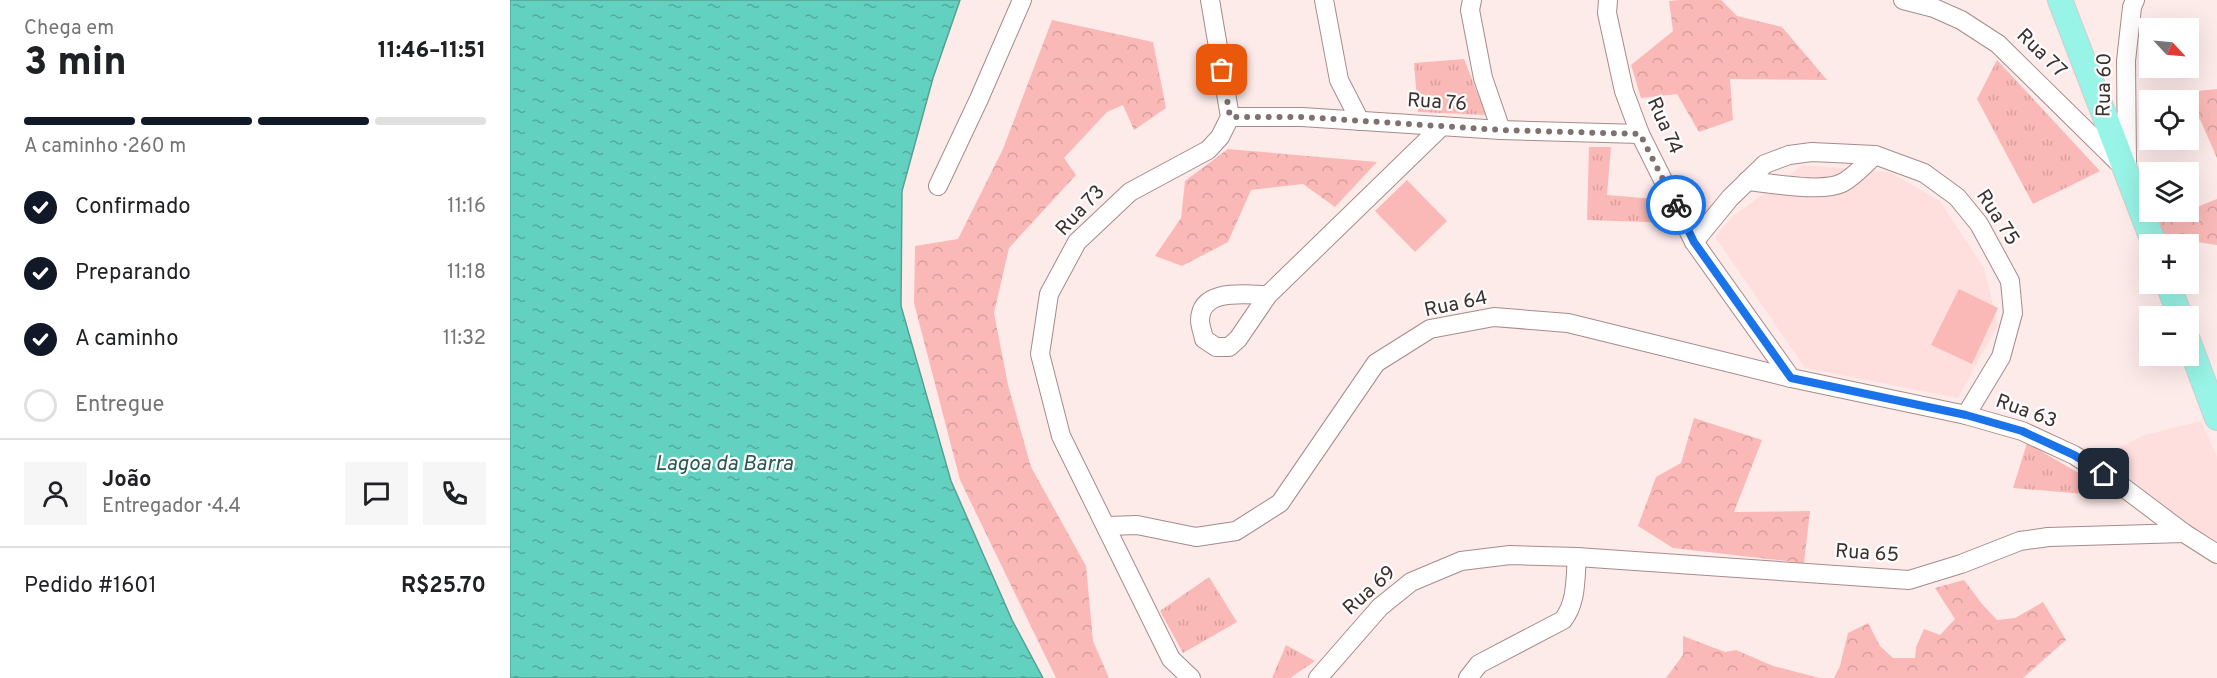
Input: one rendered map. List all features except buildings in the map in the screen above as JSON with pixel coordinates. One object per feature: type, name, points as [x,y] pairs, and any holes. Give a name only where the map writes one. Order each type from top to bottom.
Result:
[{"type":"main road","points":[[2060,0],[2150,234]]},
{"type":"main road","points":[[2198,366],[2217,418]]},
{"type":"street","points":[[938,186],[980,99],[1022,0]]},
{"type":"street","points":[[1210,0],[1230,117]]},
{"type":"street","points":[[1324,0],[1339,80],[1360,121]]},
{"type":"street","points":[[1472,0],[1470,10],[1483,78],[1501,130]]},
{"type":"street","name":"Rua 74","points":[[1608,0],[1607,13],[1624,91],[1640,134],[1694,242],[1791,378]]},
{"type":"street","name":"Rua 77","points":[[1903,0],[1934,8],[1961,20],[1998,44],[2127,171]]},
{"type":"street","name":"Rua 60","points":[[2127,171],[2126,61],[2132,7],[2135,0]]},
{"type":"street","name":"Rua 76","points":[[1230,117],[1302,117],[1501,130],[1640,134]]},
{"type":"street","name":"Rua 73","points":[[1107,526],[1061,436],[1050,395],[1040,354],[1049,294],[1077,242],[1130,192],[1208,150],[1220,136],[1230,117]]},
{"type":"street","points":[[1268,295],[1442,126]]},
{"type":"street","name":"Rua 75","points":[[1694,242],[1730,198],[1765,164],[1789,154],[1812,152],[1875,155],[1924,173],[1957,196],[1979,224],[2010,281],[2013,313],[2001,357],[1966,415]]},
{"type":"street","points":[[1747,181],[1817,188],[1833,186],[1844,182],[1875,155]]},
{"type":"street","name":"Rua 64","points":[[1107,526],[1137,525],[1196,537],[1236,531],[1280,503],[1376,363],[1430,329],[1494,317],[1568,323],[1791,378]]},
{"type":"street","name":"Rua 63","points":[[1791,378],[1966,415],[2022,431],[2074,455],[2119,484],[2184,533],[2215,551]]},
{"type":"street","points":[[1107,526],[1171,659],[1191,678]]},
{"type":"street","name":"Rua 65","points":[[1577,557],[1909,580],[1961,564],[2020,541],[2048,537],[2184,533]]},
{"type":"street","name":"Rua 69","points":[[1318,678],[1380,607],[1411,582],[1461,561],[1510,555],[1577,557]]},
{"type":"street","points":[[1468,678],[1479,664],[1563,620],[1570,612],[1573,600],[1577,557]]},
{"type":"shaded area","points":[[1803,165],[1889,172],[1940,201],[1984,268],[1998,325],[1958,398],[1805,368],[1715,237],[1732,217]]},
{"type":"shaded area","points":[[2201,421],[2217,457],[2217,548],[2102,456],[2145,435]]},
{"type":"green space","points":[[1721,0],[1737,16],[1782,27],[1827,80],[1730,79],[1733,120],[1699,132],[1677,94],[1641,98],[1631,65],[1673,31],[1669,1]]},
{"type":"green space","points":[[1052,20],[1153,42],[1166,108],[1134,130],[1123,105],[1107,112],[1064,158],[1076,175],[1009,248],[994,313],[1008,385],[1031,467],[1086,566],[1093,641],[1109,678],[1056,678],[960,480],[914,303],[915,246],[958,239],[1003,149]]},
{"type":"green space","points":[[1464,59],[1486,115],[1418,112],[1414,63]]},
{"type":"green space","points":[[1997,60],[2100,171],[2033,204],[1977,99]]},
{"type":"green space","points":[[2217,89],[2217,158],[2199,117],[2199,91]]},
{"type":"green space","points":[[1589,147],[1611,147],[1607,195],[1667,200],[1676,223],[1587,220]]},
{"type":"green space","points":[[1228,149],[1377,162],[1335,207],[1303,184],[1251,190],[1228,242],[1182,266],[1155,256],[1181,218],[1185,181]]},
{"type":"green space","points":[[1407,180],[1447,221],[1415,252],[1375,211]]},
{"type":"green space","points":[[2217,199],[2217,245],[2199,242],[2199,234],[2161,234],[2157,222],[2199,222],[2199,206]]},
{"type":"green space","points":[[1959,289],[1998,308],[1972,364],[1931,345]]},
{"type":"green space","points":[[1694,418],[1762,440],[1734,512],[1810,511],[1804,563],[1673,548],[1638,526],[1656,477],[1681,463]]},
{"type":"green space","points":[[2027,443],[2120,497],[2013,488]]},
{"type":"green space","points":[[1209,577],[1237,622],[1183,653],[1160,611]]},
{"type":"green space","points":[[1964,580],[1997,620],[2015,618],[2043,602],[2066,640],[2023,678],[1834,678],[1840,666],[1848,633],[1868,623],[1880,646],[1893,658],[1915,658],[1916,647],[1924,629],[1940,635],[1955,619],[1935,588]]},
{"type":"green space","points":[[1683,636],[1725,652],[1736,650],[1773,666],[1820,678],[1666,678],[1683,655]]},
{"type":"green space","points":[[1286,645],[1315,661],[1290,678],[1272,678]]},
{"type":"water","name":"Lagoa da Barra","points":[[510,0],[960,0],[933,78],[902,191],[901,306],[951,481],[1012,620],[1043,678],[510,678]]},
{"type":"way so far","points":[[1222,70],[1230,117],[1302,117],[1501,130],[1640,134],[1676,205]]},
{"type":"route","points":[[1676,205],[1694,242],[1791,378],[1966,415],[2022,431],[2074,455],[2104,474]]}]
